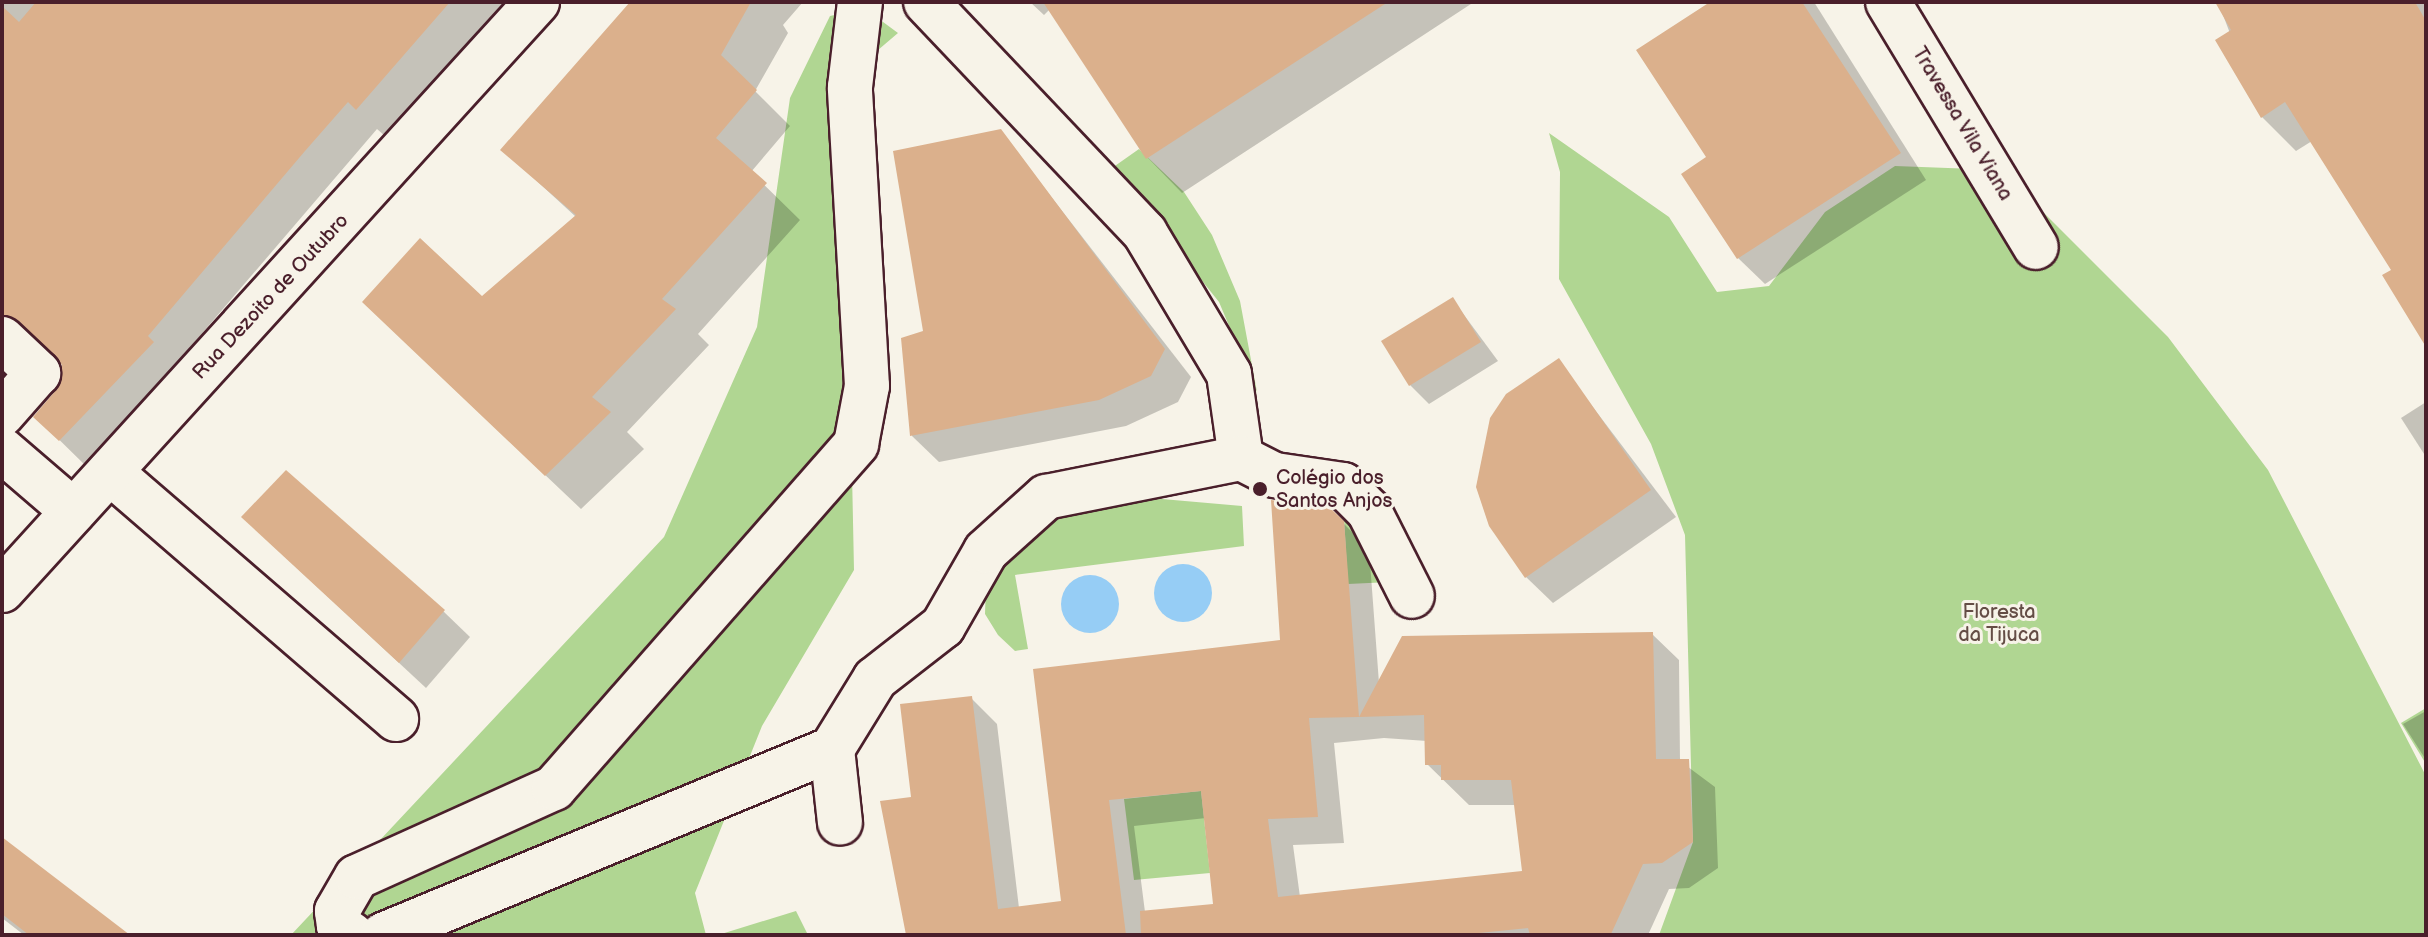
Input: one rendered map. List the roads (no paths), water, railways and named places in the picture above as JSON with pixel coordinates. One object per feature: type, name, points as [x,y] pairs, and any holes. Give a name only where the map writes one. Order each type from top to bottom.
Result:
[{"type":"street","name":"Rua Dezoito de Outubro","points":[[2,590],[537,2]]},
{"type":"street","points":[[352,935],[339,926],[337,911],[357,877],[554,788],[856,444],[867,386],[850,87],[860,2]]},
{"type":"street","points":[[926,2],[1145,233],[1229,374],[1241,458]]},
{"type":"street","name":"Travessa Vila Viana","points":[[1888,2],[2036,247]]},
{"type":"street","points":[[2,339],[38,373],[2,414]]},
{"type":"street","points":[[2,450],[73,511]]},
{"type":"street","points":[[383,935],[832,749],[875,679],[943,626],[986,551],[1030,505],[1241,458],[1275,475],[1343,485],[1360,498],[1412,596]]},
{"type":"street","points":[[110,472],[396,719]]},
{"type":"street","points":[[832,749],[840,823]]},
{"type":"water","points":[[1183,564],[1194,566],[1203,573],[1210,582],[1210,604],[1203,613],[1194,620],[1183,622],[1172,620],[1163,613],[1156,604],[1154,593],[1156,582],[1163,573],[1172,566]]},
{"type":"water","points":[[1090,575],[1101,577],[1110,584],[1117,593],[1117,615],[1110,624],[1101,631],[1090,633],[1079,631],[1070,624],[1063,615],[1061,604],[1063,593],[1070,584],[1079,577]]},
{"type":"place","name":"Colégio dos Santos Anjos","points":[[1260,489]]},
{"type":"park label","name":"Floresta da Tijuca","points":[[1999,624]]}]
